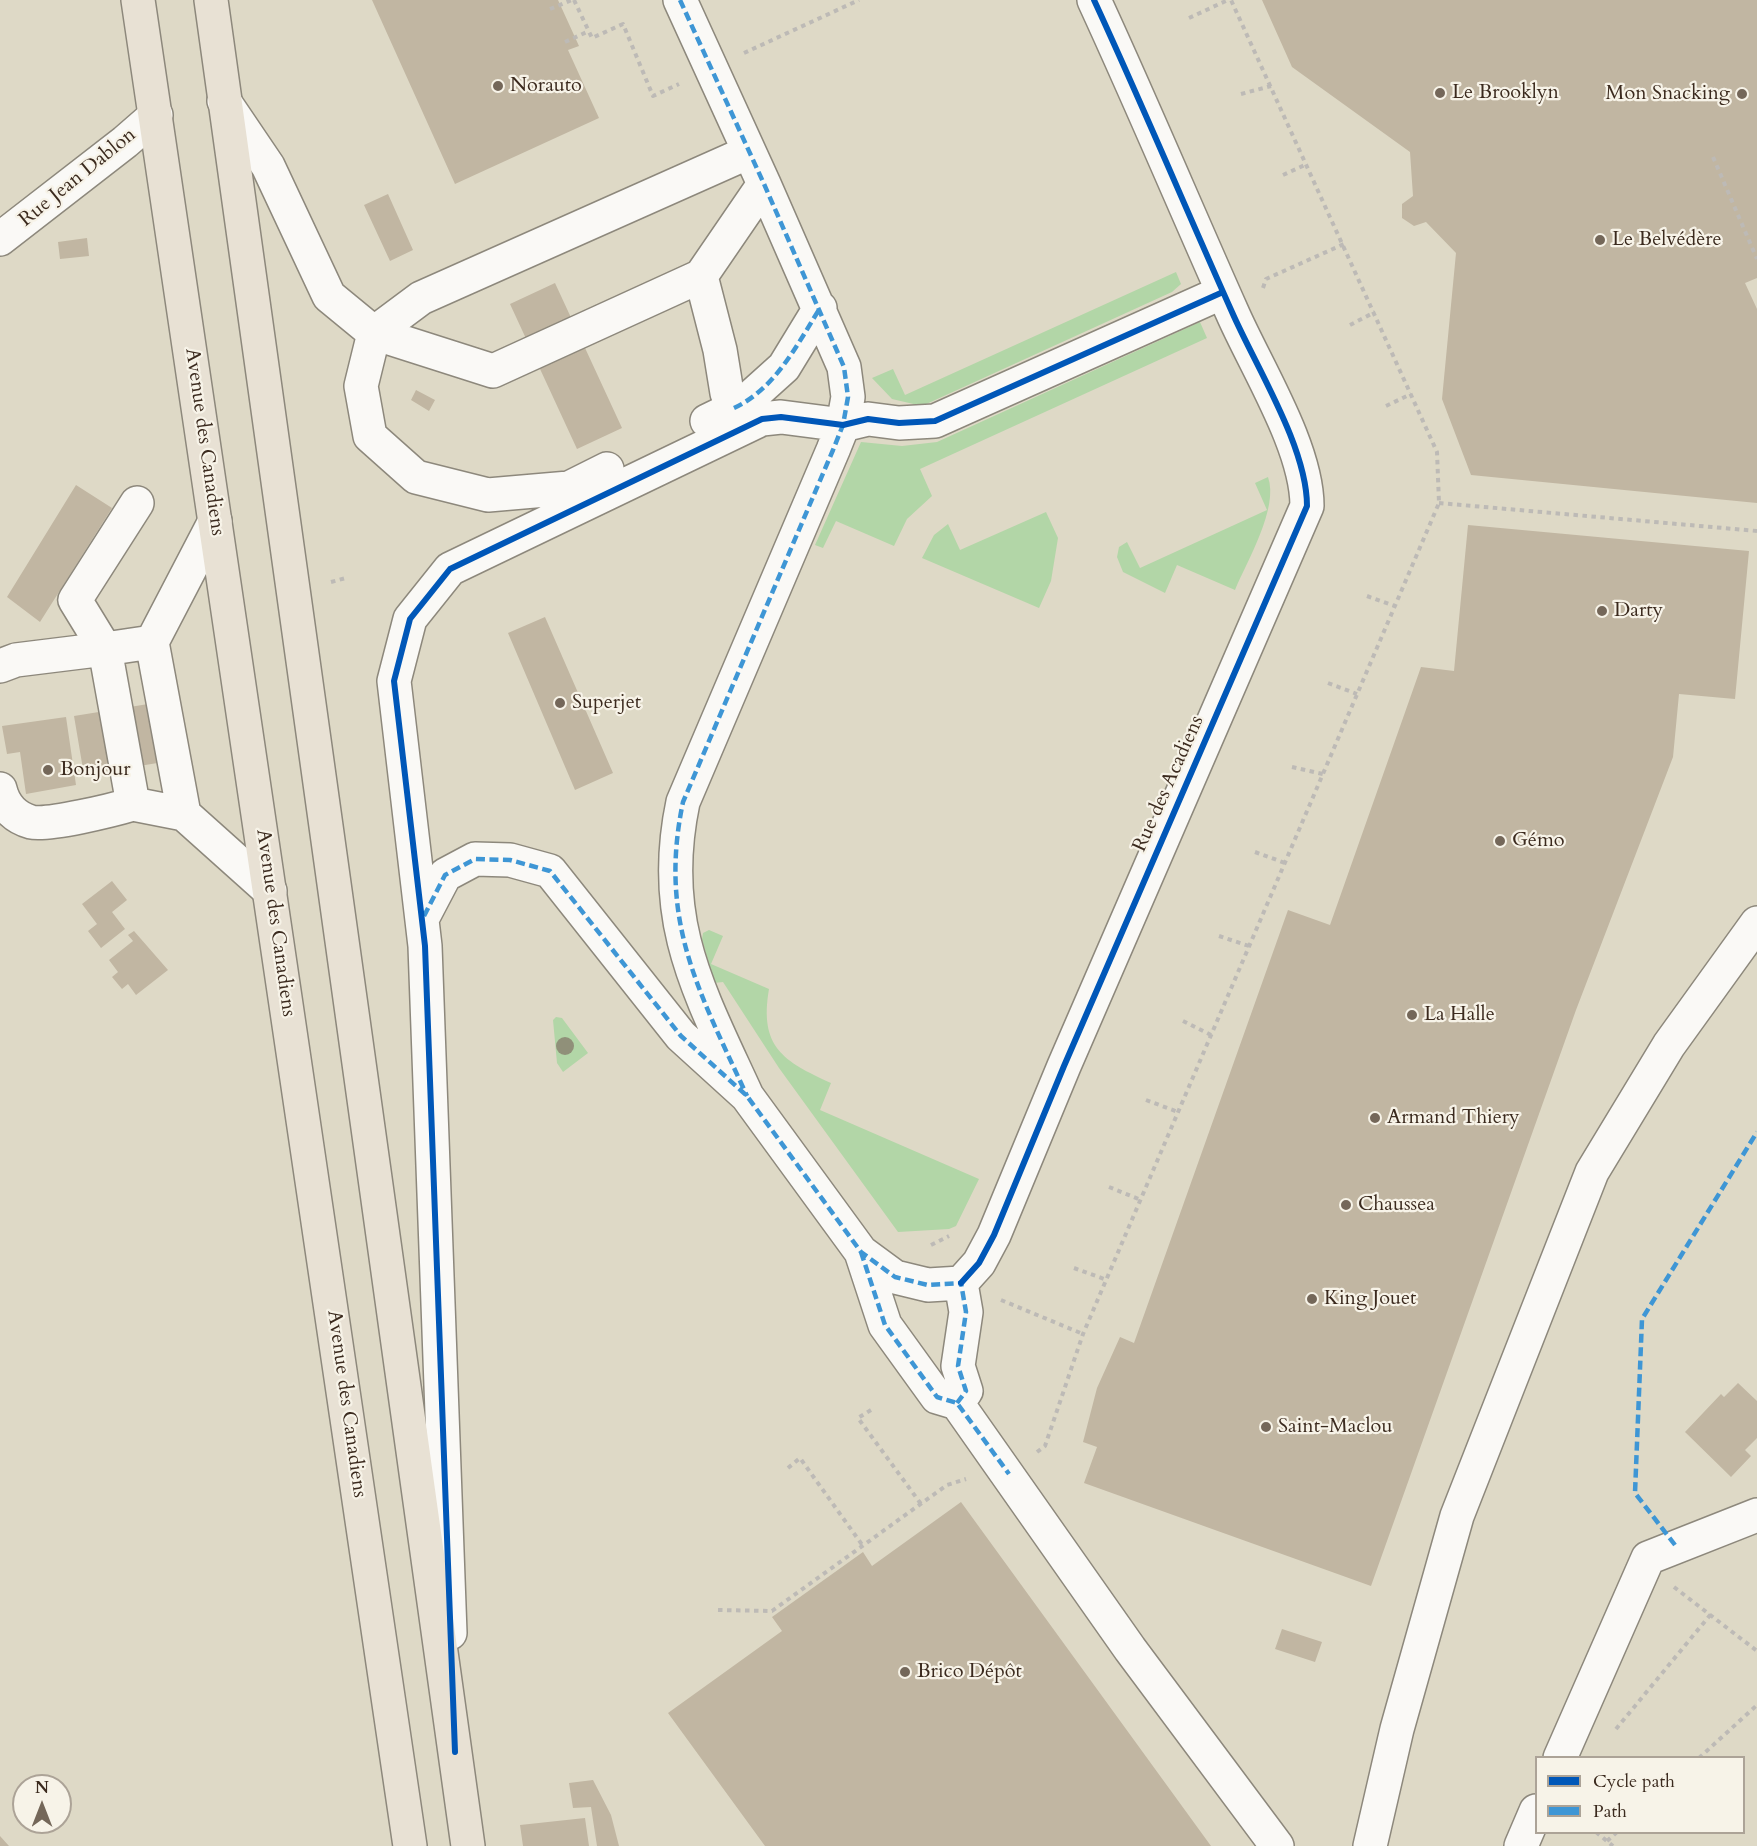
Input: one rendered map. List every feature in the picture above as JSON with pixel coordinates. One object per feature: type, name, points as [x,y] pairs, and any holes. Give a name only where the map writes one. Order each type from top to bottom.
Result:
[{"type":"main road","name":"Avenue des Canadiens","points":[[138,0],[410,1846]]},
{"type":"main road","points":[[211,0],[468,1846]]},
{"type":"street","points":[[680,0],[819,309],[843,367],[848,397],[843,425],[683,802],[676,835],[674,864],[677,908],[691,972],[747,1095],[861,1252],[885,1324],[937,1397],[957,1403],[1130,1649],[1277,1846]]},
{"type":"street","name":"Rue des Acadiens","points":[[961,1283],[979,1263],[994,1235],[1064,1066],[1307,506],[1307,487],[1302,465],[1228,304],[1094,0]]},
{"type":"street","points":[[224,101],[268,166],[329,296],[374,333],[493,371],[701,276],[764,183]]},
{"type":"street","name":"Rue Jean Dablon","points":[[0,239],[125,142],[156,115]]},
{"type":"street","points":[[749,152],[421,298],[374,333],[361,386],[370,436],[416,477],[488,495],[569,488],[739,418],[781,417],[843,425],[867,419],[899,423],[935,421],[1228,304]]},
{"type":"street","points":[[701,276],[720,350],[727,393],[739,418]]},
{"type":"street","points":[[455,1752],[423,917],[394,681],[410,619],[450,569],[739,418],[744,403],[784,367],[819,309]]},
{"type":"street","points":[[133,804],[105,649],[75,600],[137,503]]},
{"type":"street","points":[[184,814],[152,642],[215,521]]},
{"type":"street","points":[[0,666],[16,660],[152,642]]},
{"type":"street","points":[[0,789],[10,811],[33,823],[99,814],[133,804],[184,814],[270,891]]},
{"type":"street","points":[[423,917],[445,875],[475,859],[510,860],[550,871],[681,1036],[747,1095]]},
{"type":"street","points":[[1370,1846],[1397,1729],[1457,1516],[1592,1172],[1669,1045],[1757,923]]},
{"type":"street","points":[[861,1252],[895,1277],[928,1285],[961,1283],[966,1312],[958,1366],[966,1391],[957,1403]]},
{"type":"street","points":[[1561,1756],[1648,1558],[1757,1515]]},
{"type":"street","points":[[1521,1846],[1535,1813]]},
{"type":"path","points":[[550,9],[573,0],[592,38],[623,24],[653,96],[683,83]]},
{"type":"path","points":[[737,57],[859,0]]},
{"type":"path","points":[[1035,1454],[1045,1446],[1083,1334],[1439,503],[1437,452],[1344,244],[1230,0],[1189,18]]},
{"type":"path","points":[[565,42],[589,31]]},
{"type":"path","points":[[1241,94],[1271,86]]},
{"type":"path","points":[[1713,156],[1757,259]]},
{"type":"path","points":[[1283,175],[1307,164]]},
{"type":"path","points":[[1228,304],[1258,306],[1266,279],[1344,244]]},
{"type":"path","points":[[1350,325],[1375,312]]},
{"type":"path","points":[[1386,406],[1411,394]]},
{"type":"path","points":[[1439,503],[1757,531]]},
{"type":"path","points":[[331,582],[346,578]]},
{"type":"path","points":[[1367,596],[1395,606]]},
{"type":"path","points":[[1328,683],[1357,694]]},
{"type":"path","points":[[1292,766],[1323,774]]},
{"type":"path","points":[[1255,852],[1285,863]]},
{"type":"path","points":[[1219,936],[1249,946]]},
{"type":"path","points":[[1183,1020],[1211,1035]]},
{"type":"path","points":[[1146,1100],[1178,1112]]},
{"type":"path","points":[[1109,1187],[1141,1200]]},
{"type":"path","points":[[924,1249],[951,1235]]},
{"type":"path","points":[[1074,1268],[1107,1280]]},
{"type":"path","points":[[996,1298],[1083,1334]]},
{"type":"path","points":[[871,1410],[858,1418],[921,1504]]},
{"type":"path","points":[[788,1468],[800,1458],[863,1546]]},
{"type":"path","points":[[718,1610],[770,1612],[947,1485],[961,1479],[971,1479]]},
{"type":"path","points":[[1615,1731],[1711,1614],[1757,1651]]},
{"type":"path","points":[[1701,1756],[1757,1705]]},
{"type":"path","points":[[1597,1834],[1613,1846]]},
{"type":"path","points":[[1607,1841],[1616,1834]]},
{"type":"green space","points":[[1176,272],[1181,284],[1172,292],[922,406],[892,399],[872,378],[893,369],[905,395]]},
{"type":"green space","points":[[1200,322],[1207,338],[920,469],[932,496],[907,519],[894,546],[836,521],[823,548],[815,545],[861,442],[902,446],[937,442]]},
{"type":"green space","points":[[1268,477],[1270,490],[1266,519],[1235,590],[1177,565],[1165,593],[1123,572],[1117,557],[1119,547],[1127,542],[1140,568],[1267,510],[1255,483]]},
{"type":"green space","points":[[1046,512],[1058,538],[1051,581],[1039,608],[922,558],[934,535],[948,524],[960,550]]},
{"type":"green space","points":[[709,930],[723,936],[711,964],[769,989],[768,1025],[778,1050],[800,1067],[831,1083],[820,1110],[979,1179],[956,1226],[949,1229],[898,1232],[779,1068],[723,982],[714,983],[702,939],[703,933]]},
{"type":"green space","points":[[556,1017],[562,1018],[588,1053],[563,1072],[557,1063],[553,1020]]},
{"type":"building","name":"Norauto","points":[[372,0],[558,0],[579,46],[568,50],[599,118],[455,184]]},
{"type":"building","name":"Le Belvédère","points":[[1262,0],[1757,0],[1757,278],[1745,283],[1757,309],[1757,503],[1471,475],[1442,399],[1456,253],[1426,222],[1414,226],[1402,218],[1402,204],[1413,196],[1410,152],[1292,67]]},
{"type":"building","points":[[388,194],[413,250],[390,261],[364,205]]},
{"type":"building","points":[[87,238],[89,256],[60,259],[58,242]]},
{"type":"building","points":[[555,283],[622,428],[577,449],[510,304]]},
{"type":"building","points":[[416,390],[435,400],[429,411],[411,400]]},
{"type":"building","points":[[76,485],[112,508],[40,622],[7,597]]},
{"type":"building","points":[[1468,525],[1749,551],[1735,699],[1679,694],[1673,757],[1576,1010],[1371,1586],[1084,1483],[1097,1447],[1083,1442],[1097,1388],[1120,1337],[1134,1343],[1288,910],[1330,925],[1421,667],[1454,671]]},
{"type":"building","name":"Superjet","points":[[545,617],[613,773],[575,790],[508,633]]},
{"type":"building","points":[[173,700],[182,759],[84,775],[74,716]]},
{"type":"building","name":"Bonjour","points":[[66,717],[76,785],[26,794],[20,752],[7,754],[2,726]]},
{"type":"building","points":[[112,881],[127,900],[112,912],[125,929],[101,948],[88,931],[97,924],[82,904]]},
{"type":"building","points":[[134,931],[168,970],[136,995],[128,984],[122,989],[112,977],[118,972],[109,960],[133,941],[128,935]]},
{"type":"building","points":[[1738,1383],[1757,1401],[1757,1438],[1745,1450],[1751,1456],[1731,1477],[1685,1432],[1721,1394],[1724,1397]]},
{"type":"building","name":"Brico Dépôt","points":[[961,1502],[1211,1846],[765,1846],[668,1713],[782,1631],[772,1617],[863,1552],[872,1566]]},
{"type":"building","points":[[1282,1629],[1322,1642],[1315,1662],[1275,1649]]},
{"type":"building","points":[[593,1780],[611,1815],[619,1846],[597,1846],[591,1807],[573,1808],[569,1783]]},
{"type":"building","points":[[585,1818],[589,1846],[523,1846],[520,1825]]},
{"type":"building","points":[[0,1836],[9,1846],[0,1846]]},
{"type":"marked path","points":[[680,0],[844,367],[848,397],[843,425],[833,450],[683,802],[677,844],[676,883],[680,920],[699,988],[747,1096]]},
{"type":"marked path","points":[[734,408],[749,400],[773,378],[784,365],[820,308]]},
{"type":"marked path","points":[[424,916],[445,875],[475,859],[510,860],[550,871],[681,1036],[747,1096],[861,1252],[895,1277],[928,1285],[961,1283]]},
{"type":"marked path","points":[[1675,1545],[1635,1493],[1642,1319],[1757,1132]]},
{"type":"marked path","points":[[861,1252],[885,1325],[937,1397],[957,1403],[1009,1474]]},
{"type":"marked path","points":[[957,1403],[966,1391],[958,1366],[966,1312],[961,1283]]},
{"type":"cycle path","points":[[961,1283],[979,1263],[994,1235],[1064,1066],[1307,506],[1305,483],[1290,433],[1232,312],[1094,0]]},
{"type":"cycle path","points":[[455,1752],[425,946],[394,681],[410,619],[450,569],[762,419],[781,417],[843,425],[868,419],[899,423],[935,421],[1223,292]]},
{"type":"place","name":"Norauto","points":[[498,86]]},
{"type":"place","name":"Le Brooklyn","points":[[1440,93]]},
{"type":"place","name":"Mon Snacking","points":[[1742,94]]},
{"type":"place","name":"Le Belvédère","points":[[1600,240]]},
{"type":"place","name":"Darty","points":[[1602,611]]},
{"type":"place","name":"Superjet","points":[[560,703]]},
{"type":"place","name":"Bonjour","points":[[48,770]]},
{"type":"place","name":"Gémo","points":[[1500,841]]},
{"type":"place","name":"La Halle","points":[[1412,1015]]},
{"type":"place","name":"Armand Thiery","points":[[1375,1118]]},
{"type":"place","name":"Chaussea","points":[[1346,1205]]},
{"type":"place","name":"King Jouet","points":[[1312,1299]]},
{"type":"place","name":"Saint-Maclou","points":[[1266,1427]]},
{"type":"place","name":"Brico Dépôt","points":[[905,1672]]}]
